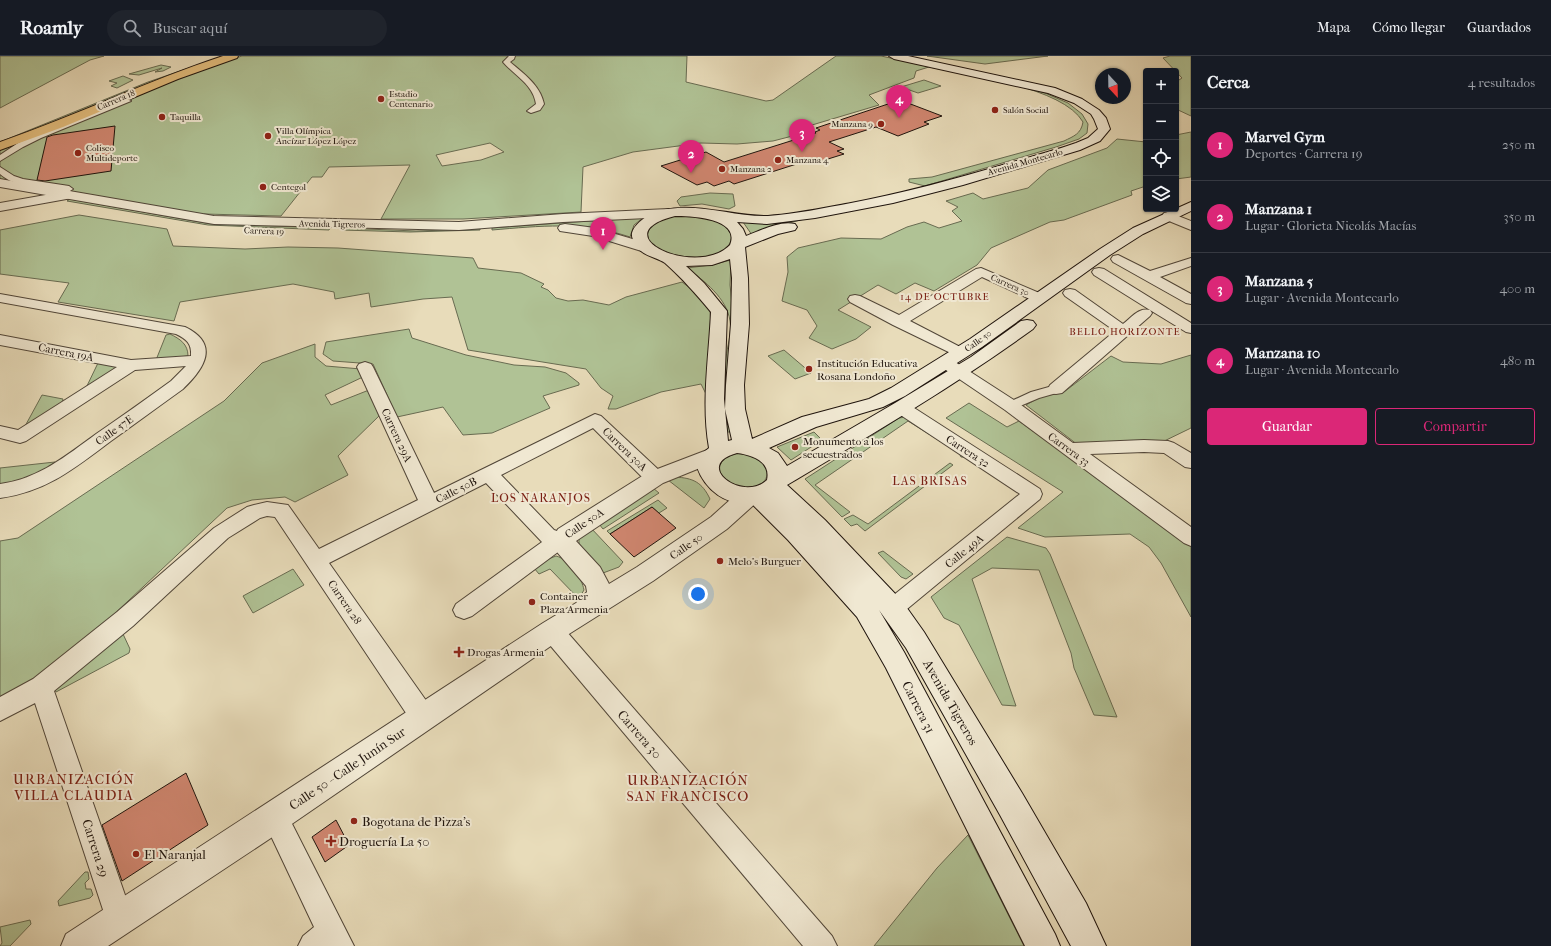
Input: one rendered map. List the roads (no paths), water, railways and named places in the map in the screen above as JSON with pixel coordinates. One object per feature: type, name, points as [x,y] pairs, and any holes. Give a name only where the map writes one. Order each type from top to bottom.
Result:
[{"type":"main road","name":"Carrera 18","points":[[0,140],[144,81],[219,56]]},
{"type":"main road","name":"Carrera 18","points":[[0,146],[21,139],[156,83],[233,56]]},
{"type":"main road","name":"Avenida Montecarlo","points":[[715,216],[767,220],[800,217],[888,200],[958,182],[1076,147],[1092,141],[1100,135],[1104,129],[1096,112],[1078,101],[1051,90],[894,56]]},
{"type":"main road","points":[[911,56],[1054,87],[1087,100],[1108,113],[1114,119]]},
{"type":"main road","name":"Avenida Montecarlo","points":[[668,258],[693,261],[712,260],[727,254],[737,245],[773,231],[908,203],[970,187],[1104,146],[1112,138]]},
{"type":"main road","points":[[0,149],[21,139]]},
{"type":"main road","name":"Avenida Tigreros","points":[[0,183],[214,220],[459,226],[563,218],[668,214]]},
{"type":"main road","name":"Carrera 19","points":[[0,194],[207,229],[452,236],[565,228],[595,232],[648,248],[668,258]]},
{"type":"main road","name":"Calle 50","points":[[952,366],[977,361],[1118,258],[1183,220],[1191,206]]},
{"type":"main road","points":[[648,248],[640,239],[641,229],[648,221],[668,214],[691,212],[715,216],[731,224],[739,235],[737,245],[740,278],[740,324],[735,409],[744,441],[771,459],[777,468],[778,477],[764,490],[734,494],[726,491],[715,483],[708,473],[708,468],[711,458],[717,452],[744,441]]},
{"type":"main road","points":[[740,278],[756,252],[768,241],[782,233],[837,218]]},
{"type":"main road","name":"Calle 50","points":[[617,590],[645,574],[720,523],[764,490],[904,401],[952,366],[1039,298],[1105,252],[1138,231],[1183,220]]},
{"type":"main road","points":[[668,258],[698,286],[719,311],[714,411],[717,452]]},
{"type":"main road","name":"Calle 50","points":[[744,441],[776,436],[809,422],[876,403],[904,401]]},
{"type":"main road","name":"Calle 50A","points":[[563,541],[602,510],[655,478],[717,452]]},
{"type":"main road","name":"Avenida Tigreros","points":[[764,490],[817,526],[893,608],[915,640],[1011,804],[1074,915],[1089,946]]},
{"type":"main road","name":"Carrera 31","points":[[764,490],[796,534],[866,610],[895,660],[1043,946]]},
{"type":"main road","points":[[563,541],[597,582],[599,590],[597,597],[584,611]]},
{"type":"main road","name":"Calle 50 - Calle Junín Sur","points":[[78,946],[552,631],[617,590]]},
{"type":"street","points":[[512,56],[512,58],[506,62],[533,88],[540,98],[540,104],[537,108],[531,111]]},
{"type":"street","points":[[0,159],[9,151],[26,142],[127,101]]},
{"type":"street","points":[[0,169],[5,176],[30,183],[68,188],[63,195],[0,208]]},
{"type":"street","points":[[1118,258],[1191,300]]},
{"type":"street","points":[[1149,276],[1191,262]]},
{"type":"street","name":"Carrera 30","points":[[898,322],[981,272],[1039,298]]},
{"type":"street","points":[[1099,272],[1191,329]]},
{"type":"street","points":[[1070,293],[1124,331]]},
{"type":"street","points":[[0,298],[180,330],[195,340],[199,352],[197,360],[131,365],[20,437],[0,432]]},
{"type":"street","name":"Carrera 33","points":[[855,299],[898,322],[952,366],[1011,406],[1191,538]]},
{"type":"street","points":[[1011,406],[1035,395],[1056,389],[1145,314]]},
{"type":"street","name":"Carrera 19A","points":[[0,340],[131,365]]},
{"type":"street","name":"Calle 57E","points":[[0,491],[24,487],[41,480],[62,467],[177,385],[192,370],[197,360]]},
{"type":"street","name":"Carrera 29A","points":[[365,367],[429,503]]},
{"type":"street","name":"Carrera 32","points":[[904,401],[1033,494]]},
{"type":"street","name":"Calle 50B","points":[[316,560],[595,420]]},
{"type":"street","name":"Carrera 30A","points":[[595,420],[655,478]]},
{"type":"street","points":[[1070,449],[1144,446],[1168,447],[1191,462]]},
{"type":"street","points":[[488,474],[549,537],[563,541]]},
{"type":"street","name":"Calle 49A","points":[[893,608],[1033,494]]},
{"type":"street","name":"Carrera 28","points":[[41,687],[125,619],[221,533],[254,512],[267,509],[281,510],[423,717]]},
{"type":"street","name":"Calle 50A","points":[[464,610],[563,541]]},
{"type":"street","name":"Carrera 30","points":[[552,631],[822,946]]},
{"type":"street","points":[[0,710],[41,687]]},
{"type":"street","name":"Carrera 29","points":[[41,687],[119,918]]},
{"type":"street","points":[[274,817],[328,941]]},
{"type":"place","name":"Estadio Centenario","points":[[381,99]]},
{"type":"place","name":"Salón Social","points":[[995,110]]},
{"type":"place","name":"Taquilla","points":[[162,117]]},
{"type":"place","name":"Manzana 10","points":[[899,118]]},
{"type":"place","name":"Manzana 9","points":[[881,124]]},
{"type":"place","name":"Villa Olímpica Ancízar López López","points":[[268,136]]},
{"type":"place","name":"Manzana 5","points":[[802,152]]},
{"type":"place","name":"Coliseo Multideporte","points":[[78,153]]},
{"type":"place","name":"Manzana 4","points":[[778,160]]},
{"type":"place","name":"Manzana 2","points":[[722,169]]},
{"type":"place","name":"Manzana 1","points":[[691,173]]},
{"type":"place","name":"Centegol","points":[[263,187]]},
{"type":"place","name":"Marvel Gym","points":[[603,250]]},
{"type":"place","name":"Institución Educativa Rosana Londoño","points":[[809,369]]},
{"type":"place","name":"Monumento a los secuestrados","points":[[795,447]]},
{"type":"place","name":"Melo's Burguer","points":[[720,561]]},
{"type":"place","name":"Container Plaza Armenia","points":[[532,602]]},
{"type":"place","name":"Drogas Armenia","points":[[459,652]]},
{"type":"place","name":"Bogotana de Pizza's","points":[[354,821]]},
{"type":"place","name":"Droguería La 50","points":[[331,841]]},
{"type":"place","name":"El Naranjal","points":[[136,854]]},
{"type":"district","name":"14 DE OCTUBRE","points":[[945,296]]},
{"type":"district","name":"BELLO HORIZONTE","points":[[1125,331]]},
{"type":"district","name":"LAS BRISAS","points":[[930,481]]},
{"type":"district","name":"LOS NARANJOS","points":[[541,498]]},
{"type":"district","name":"URBANIZACIÓN VILLA CLAUDIA","points":[[74,788]]},
{"type":"district","name":"URBANIZACIÓN SAN FRANCISCO","points":[[688,788]]}]
